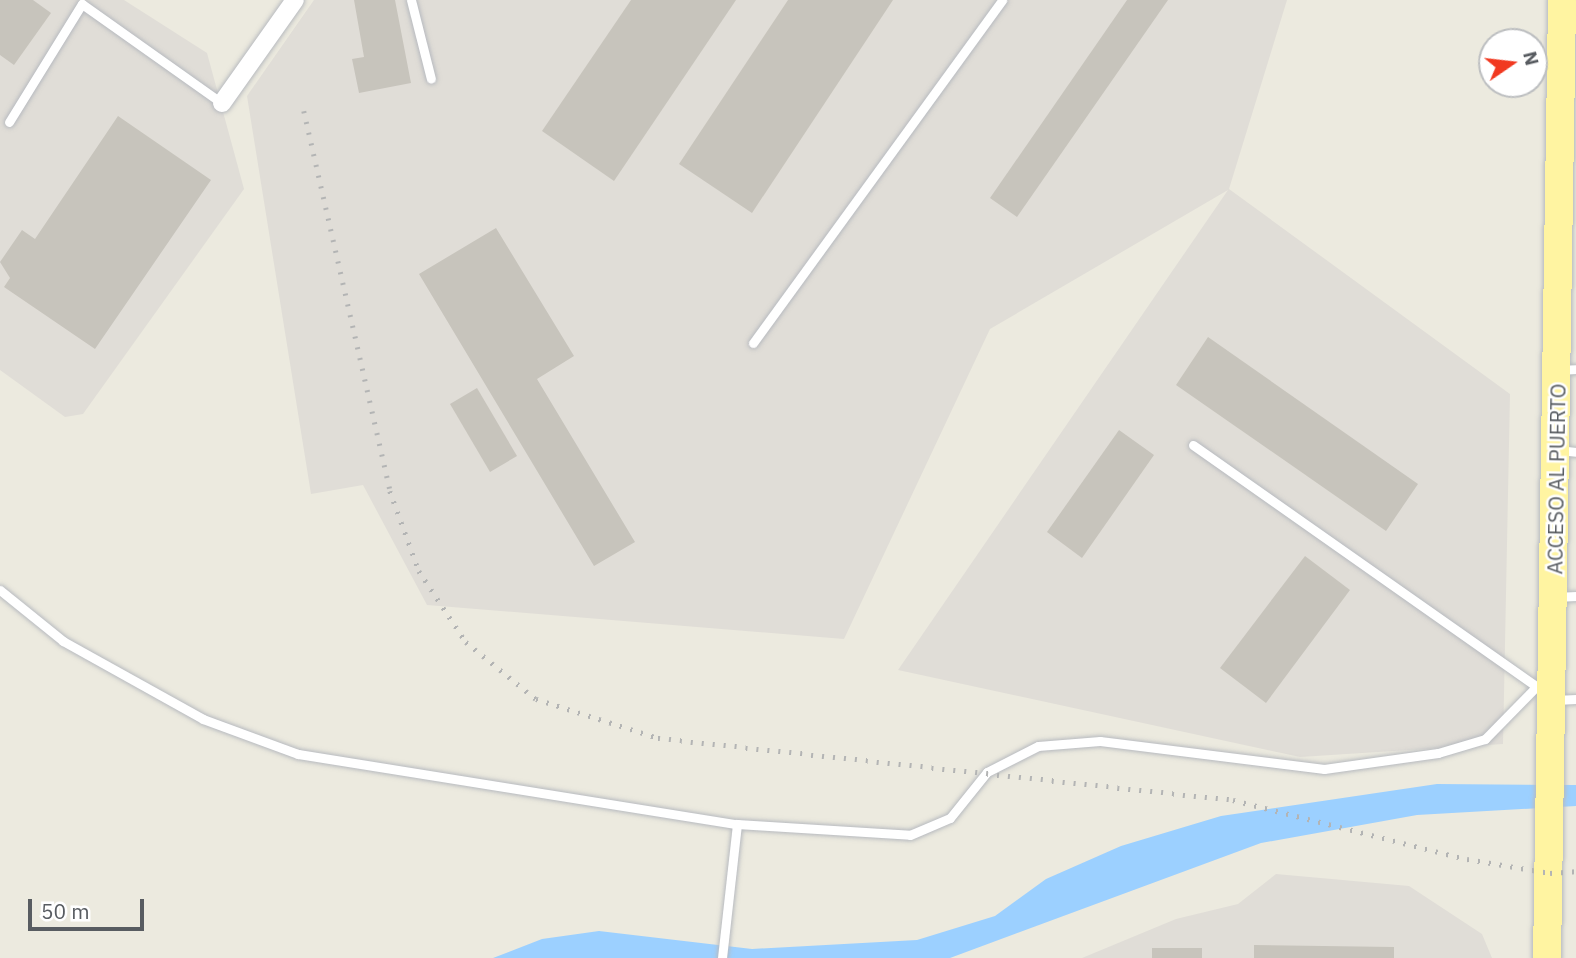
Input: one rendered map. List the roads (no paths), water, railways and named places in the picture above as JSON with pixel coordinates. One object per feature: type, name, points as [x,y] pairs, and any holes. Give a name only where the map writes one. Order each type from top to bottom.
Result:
[{"type":"main road","name":"ACCESO AL PUERTO","points":[[1547,958],[1550,747],[1565,596],[1567,370],[1562,0]]},
{"type":"street","points":[[222,103],[295,0]]},
{"type":"lane","points":[[411,0],[431,79]]},
{"type":"lane","points":[[753,343],[1002,0]]},
{"type":"lane","points":[[9,122],[82,4],[222,103]]},
{"type":"lane","points":[[0,590],[63,641],[203,719],[298,754],[737,824],[910,835],[950,818],[987,772],[1038,746],[1100,741],[1324,769],[1437,753],[1485,738],[1555,695],[1194,444]]},
{"type":"lane","points":[[722,958],[721,922],[737,824]]},
{"type":"water","points":[[1437,784],[1576,785],[1576,806],[1417,815],[1261,843],[950,958],[493,958],[542,939],[599,931],[752,949],[917,940],[995,916],[1046,879],[1121,846],[1221,816]]},
{"type":"railway","points":[[304,111],[390,491],[419,571],[466,642],[536,699],[658,738],[1233,800],[1467,859],[1550,873],[1576,871]]}]
